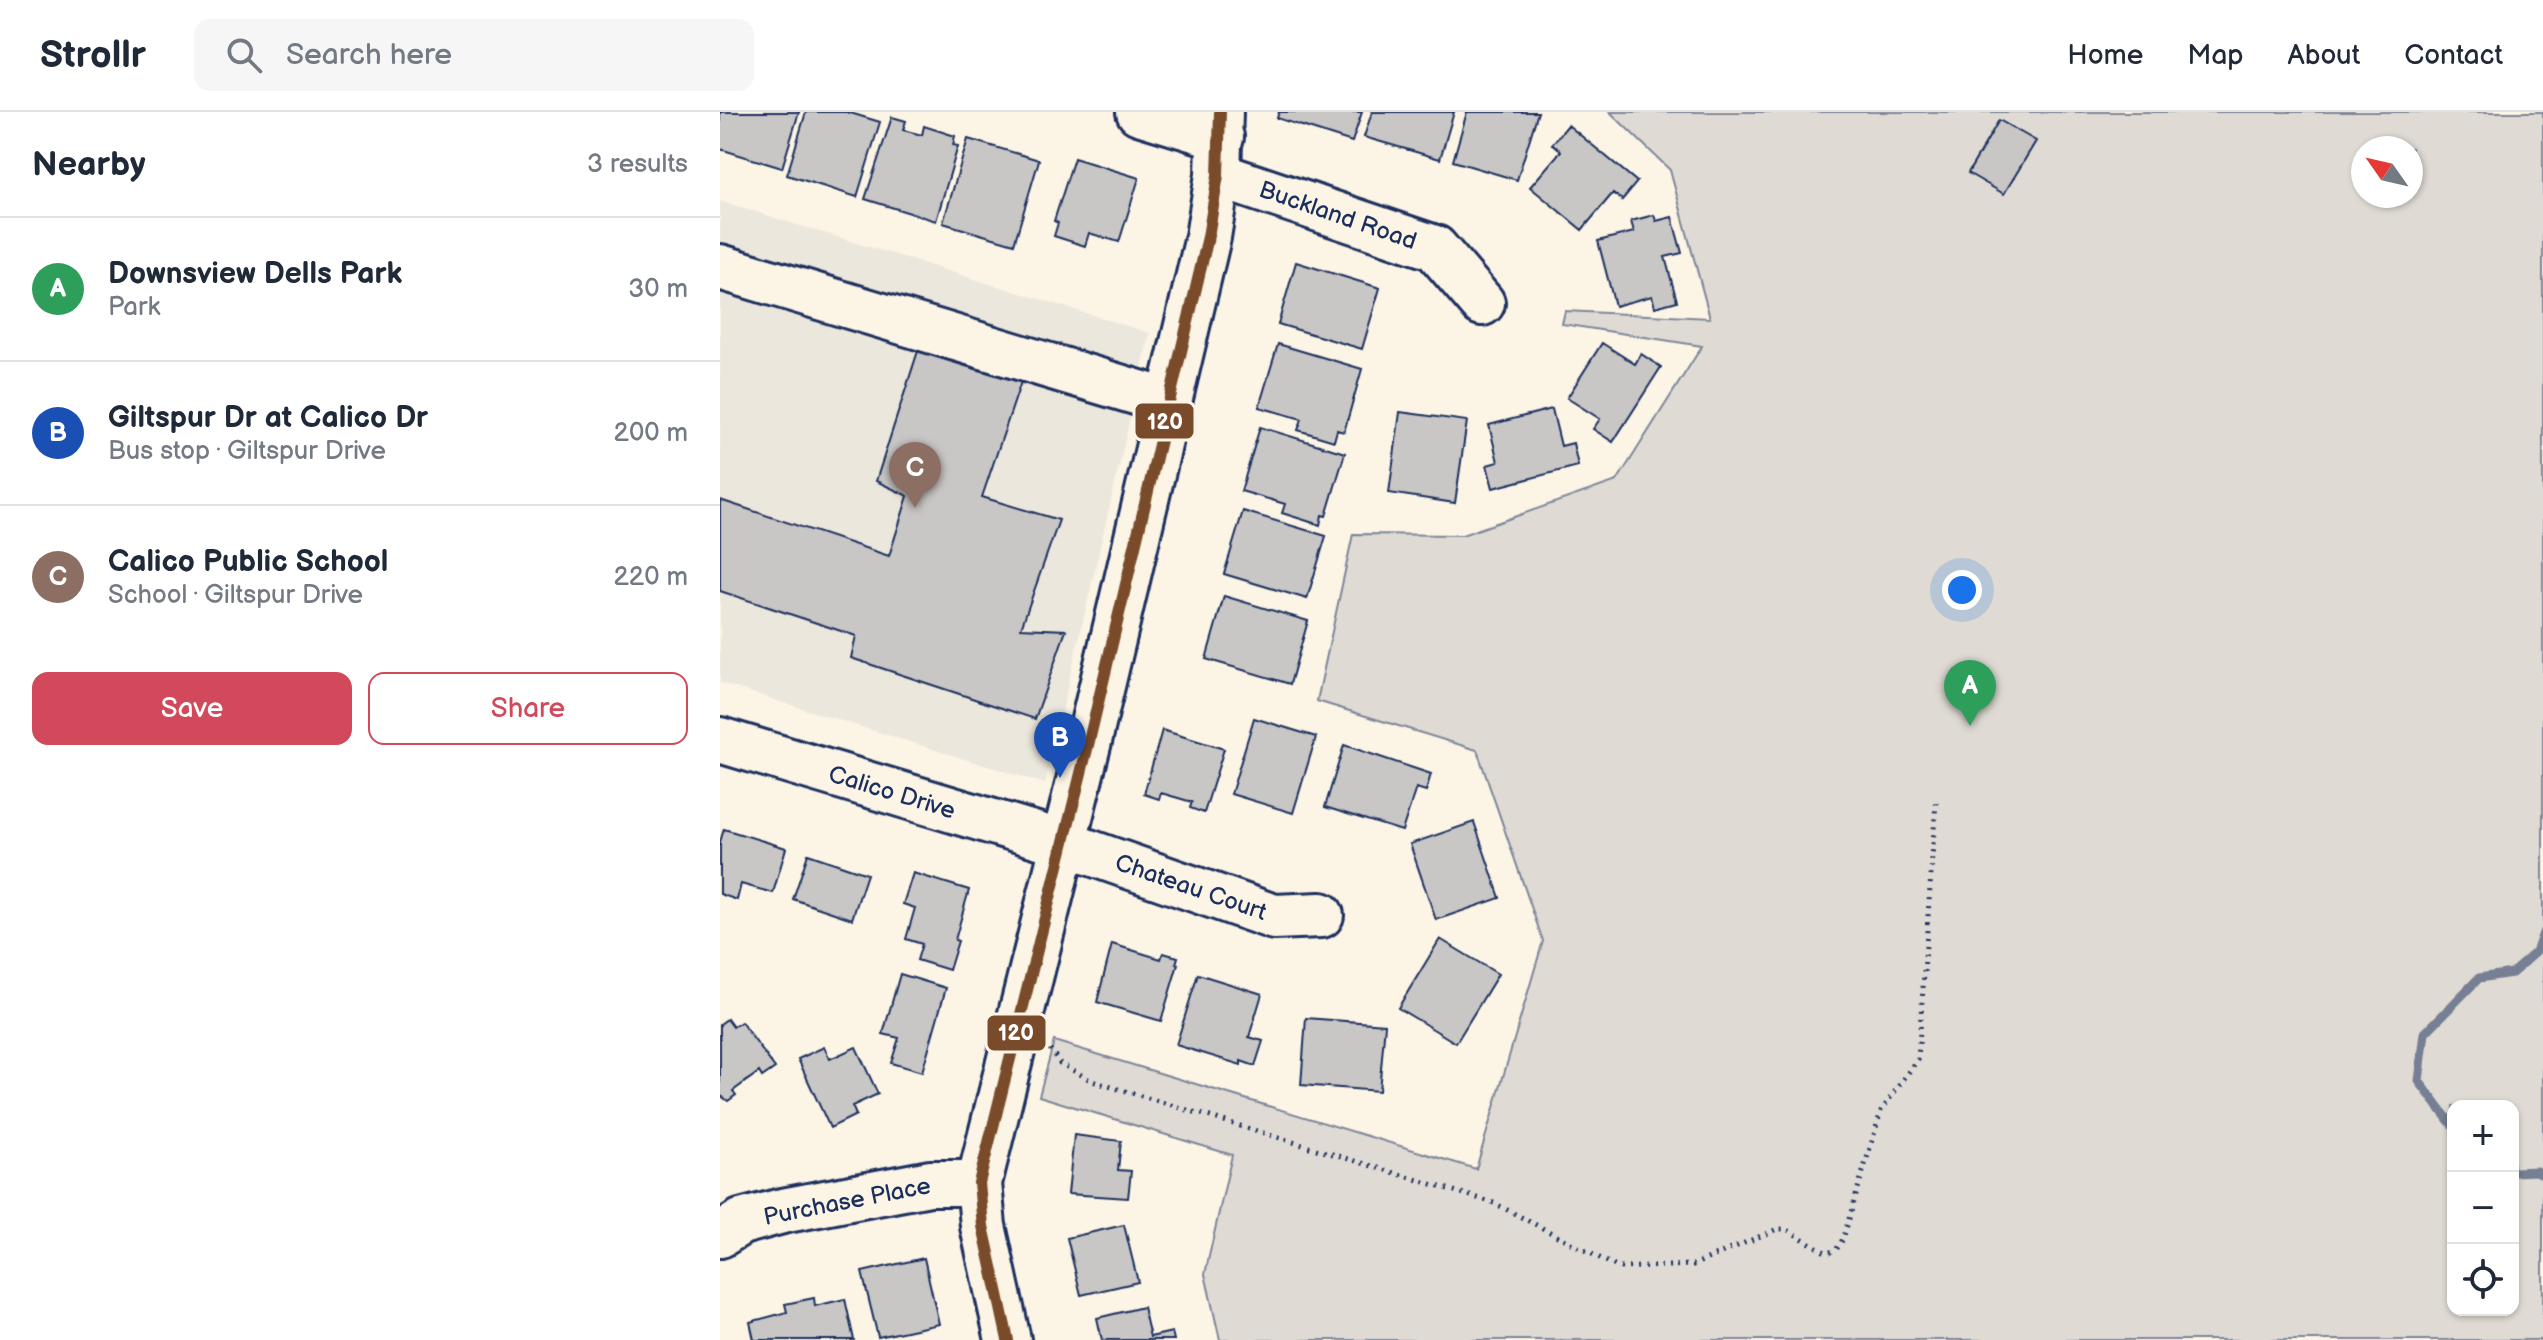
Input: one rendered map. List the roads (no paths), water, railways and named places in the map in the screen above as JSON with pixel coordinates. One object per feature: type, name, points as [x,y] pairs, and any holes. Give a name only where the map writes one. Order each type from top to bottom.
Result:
[{"type":"street","name":"Buckland Road","points":[[1139,112],[1220,141],[1435,248],[1482,303]]},
{"type":"street","points":[[1008,1340],[983,1226],[979,1183],[1024,1008],[1208,237],[1220,141]]},
{"type":"street","points":[[720,267],[1169,402]]},
{"type":"street","name":"Calico Drive","points":[[720,740],[1063,843]]},
{"type":"street","name":"Chateau Court","points":[[1063,843],[1274,917],[1321,915]]},
{"type":"street","name":"Purchase Place","points":[[720,1235],[741,1222],[782,1211],[930,1183],[979,1183]]},
{"type":"waterway","points":[[2447,1118],[2419,1081],[2425,1033],[2479,978],[2512,973],[2536,952],[2543,933]]},
{"type":"waterway","points":[[2519,1172],[2537,1171],[2543,1175]]},
{"type":"place","name":"Calico Public School","points":[[915,508]]},
{"type":"place","name":"Downsview Dells Park","points":[[1970,726]]},
{"type":"place","name":"Giltspur Dr at Calico Dr","points":[[1060,778]]}]
